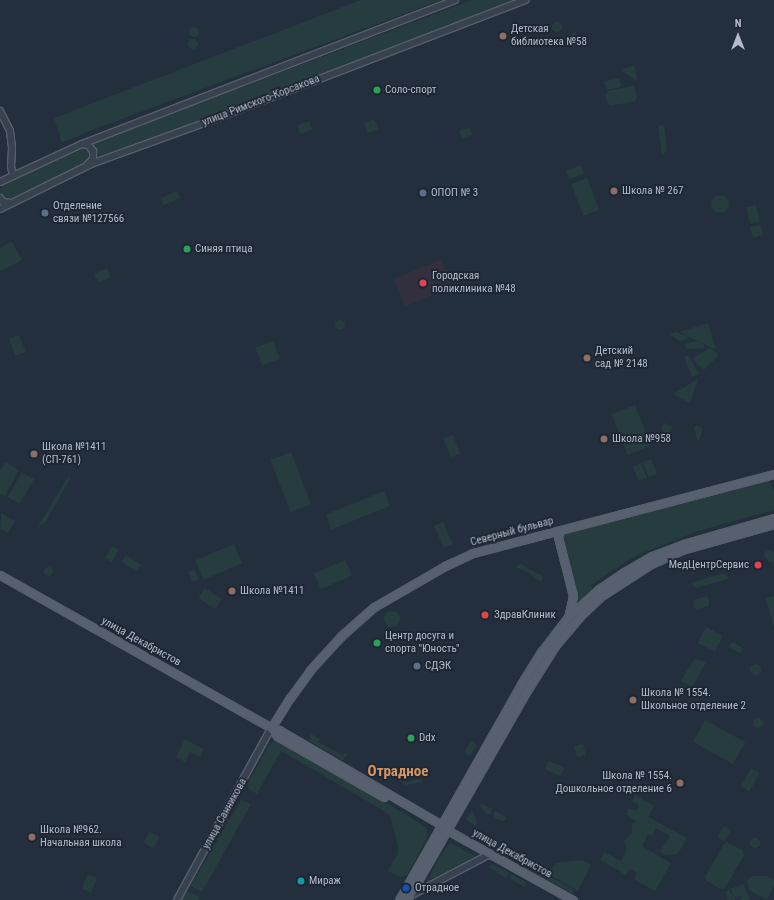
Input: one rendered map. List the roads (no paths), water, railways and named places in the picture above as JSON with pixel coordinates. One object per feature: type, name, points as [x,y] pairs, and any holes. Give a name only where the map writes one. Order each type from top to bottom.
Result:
[{"type":"main road","name":"Северный бульвар","points":[[271,728],[290,698],[314,665],[341,636],[374,607],[428,575],[473,553],[774,474]]},
{"type":"main road","points":[[409,898],[521,684],[542,651],[568,617],[585,601],[624,572],[652,556],[683,544],[774,518]]},
{"type":"main road","points":[[399,900],[562,636],[594,602],[626,579],[651,564],[682,550],[774,524]]},
{"type":"main road","points":[[559,531],[558,537],[573,596],[568,617]]},
{"type":"main road","name":"улица Декабристов","points":[[0,575],[271,728],[279,730],[438,823],[444,829],[573,900]]},
{"type":"street","points":[[1,183],[82,144],[455,0]]},
{"type":"street","name":"улица Римского-Корсакова","points":[[0,209],[86,166],[526,0]]},
{"type":"street","points":[[0,112],[10,131],[13,176]]},
{"type":"street","points":[[82,144],[88,145],[94,153],[92,159],[86,166]]},
{"type":"street","points":[[0,198],[3,202],[11,203]]},
{"type":"street","name":"улица Санникова","points":[[177,900],[271,728]]},
{"type":"street","points":[[409,898],[490,854]]},
{"type":"place","name":"Детская библиотека №58","points":[[503,36]]},
{"type":"place","name":"Соло-спорт","points":[[377,90]]},
{"type":"place","name":"Школа № 267","points":[[614,191]]},
{"type":"place","name":"ОПОП № 3","points":[[423,193]]},
{"type":"place","name":"Отделение связи №127566","points":[[45,213]]},
{"type":"place","name":"Синяя птица","points":[[187,249]]},
{"type":"place","name":"Городская поликлиника №48","points":[[423,283]]},
{"type":"place","name":"Детский сад № 2148","points":[[587,358]]},
{"type":"place","name":"Школа №958","points":[[604,439]]},
{"type":"place","name":"Школа №1411 (СП-761)","points":[[34,454]]},
{"type":"place","name":"МедЦентрСервис","points":[[758,565]]},
{"type":"place","name":"Школа №1411","points":[[232,591]]},
{"type":"place","name":"ЗдравКлиник","points":[[485,615]]},
{"type":"place","name":"Центр досуга и спорта \"Юность\"","points":[[377,643]]},
{"type":"place","name":"СДЭК","points":[[417,666]]},
{"type":"place","name":"Школа № 1554. Школьное отделение 2","points":[[633,700]]},
{"type":"place","name":"Ddx","points":[[411,738]]},
{"type":"place","name":"Школа № 1554. Дошкольное отделение 6","points":[[680,783]]},
{"type":"place","name":"Школа №962. Начальная школа","points":[[32,837]]},
{"type":"place","name":"Мираж","points":[[301,881]]},
{"type":"place","name":"Отрадное","points":[[406,888]]},
{"type":"district","name":"Отрадное","points":[[398,772]]}]
